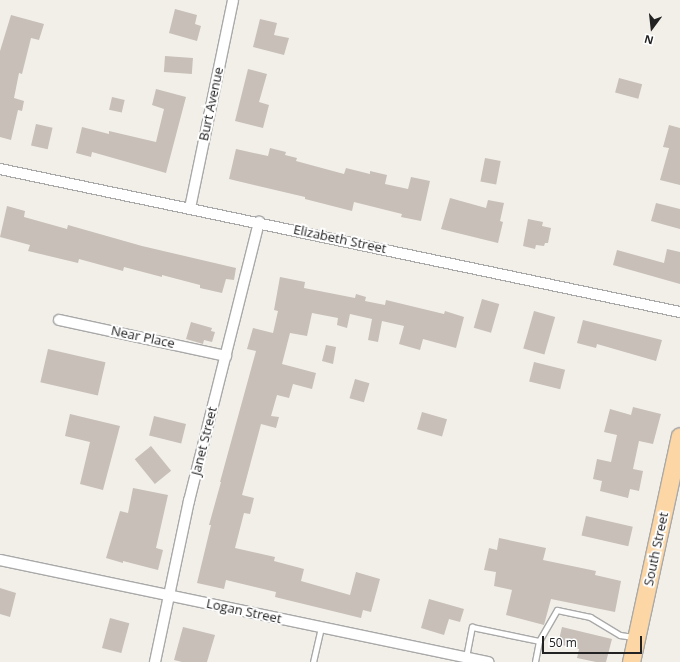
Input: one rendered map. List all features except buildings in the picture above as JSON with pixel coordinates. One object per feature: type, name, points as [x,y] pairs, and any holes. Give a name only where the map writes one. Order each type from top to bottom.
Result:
[{"type":"main road","name":"South Street","points":[[631,662],[680,436]]},
{"type":"street","name":"Burt Avenue","points":[[190,208],[233,0]]},
{"type":"street","name":"Elizabeth Street","points":[[0,169],[260,222],[680,312]]},
{"type":"street","name":"Janet Street","points":[[155,662],[191,494],[260,222]]},
{"type":"street","name":"Near Place","points":[[59,320],[226,356]]},
{"type":"street","name":"Logan Street","points":[[0,560],[169,594],[488,662]]},
{"type":"lane","points":[[535,662],[539,641],[557,610],[590,617],[620,635],[636,638]]},
{"type":"lane","points":[[313,662],[321,627]]},
{"type":"lane","points":[[466,657],[472,627],[539,641]]}]
